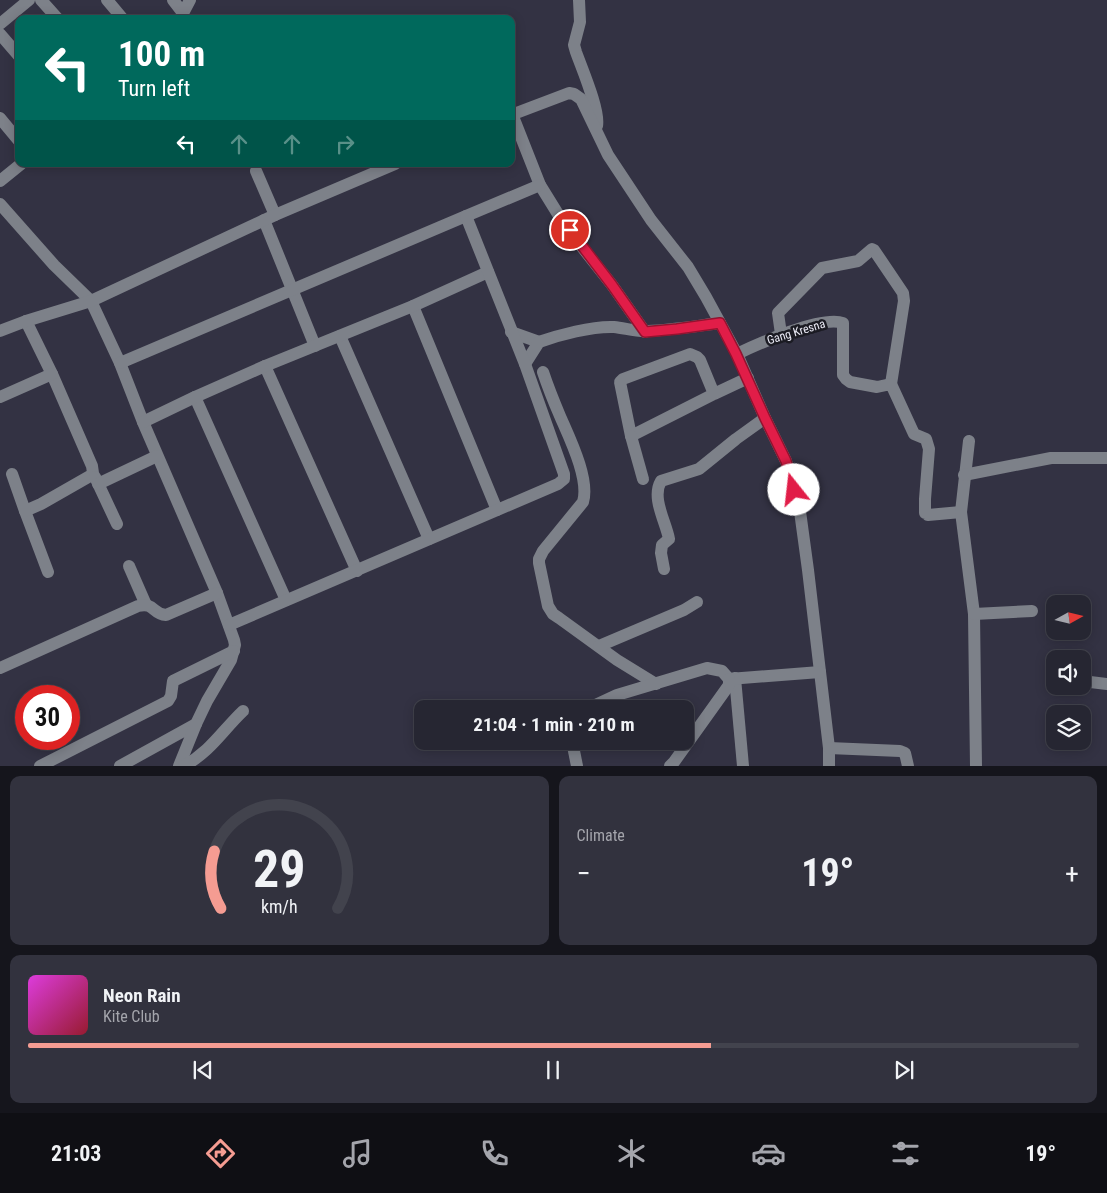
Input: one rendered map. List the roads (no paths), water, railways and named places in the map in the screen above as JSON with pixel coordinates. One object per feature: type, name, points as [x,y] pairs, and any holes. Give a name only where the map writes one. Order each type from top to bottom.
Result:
[{"type":"street","points":[[0,24],[29,0]]},
{"type":"street","points":[[41,0],[54,15]]},
{"type":"street","points":[[107,0],[120,15]]},
{"type":"street","points":[[173,0],[181,15]]},
{"type":"street","points":[[182,15],[190,0]]},
{"type":"street","points":[[579,0],[580,22],[574,45],[596,109],[598,123],[596,131]]},
{"type":"street","points":[[0,34],[15,51]]},
{"type":"street","points":[[515,112],[563,94],[574,94],[581,99],[608,155],[651,220],[688,268],[706,297],[748,378],[786,461],[799,504],[829,748],[829,766]]},
{"type":"street","points":[[0,118],[15,136]]},
{"type":"street","points":[[515,124],[540,185],[578,242],[612,285],[645,332]]},
{"type":"street","points":[[0,181],[18,167]]},
{"type":"street","points":[[0,331],[91,301],[270,217],[388,167]]},
{"type":"street","points":[[256,171],[293,290],[315,346]]},
{"type":"street","points":[[120,363],[540,185]]},
{"type":"street","points":[[0,204],[54,264],[91,301],[120,363],[234,640],[235,645],[231,660],[207,701],[179,766]]},
{"type":"street","points":[[229,625],[562,482],[564,476],[525,364],[466,216]]},
{"type":"street","points":[[781,334],[778,313],[822,268],[858,261],[872,249],[874,250],[903,293],[904,301],[891,384],[914,434],[926,439],[929,449],[925,513],[928,513],[928,515],[960,512]]},
{"type":"street","points":[[143,422],[266,366],[412,306],[488,272]]},
{"type":"street","points":[[412,306],[497,510]]},
{"type":"street","points":[[26,321],[52,374],[117,524]]},
{"type":"street","name":"Gang Kresna","points":[[736,354],[781,334],[819,324],[840,321],[843,323],[843,375],[846,379],[850,382],[878,387],[891,384]]},
{"type":"street","points":[[511,332],[539,342],[602,327],[616,327],[645,332],[720,323]]},
{"type":"street","points":[[340,336],[429,540]]},
{"type":"street","points":[[525,364],[539,342]]},
{"type":"street","points":[[643,479],[631,436],[620,382],[623,379],[690,354],[698,357],[700,360],[714,394]]},
{"type":"street","points":[[266,366],[357,570]]},
{"type":"street","points":[[543,372],[575,452],[584,494],[583,502],[539,558],[548,606],[553,614],[617,660],[656,684]]},
{"type":"street","points":[[0,397],[52,374]]},
{"type":"street","points":[[631,436],[748,378]]},
{"type":"street","points":[[195,397],[286,600]]},
{"type":"street","points":[[664,569],[661,553],[662,545],[669,539],[660,511],[658,490],[661,481],[698,469],[765,418]]},
{"type":"street","points":[[969,441],[960,512],[974,614],[976,766]]},
{"type":"street","points":[[25,511],[90,476],[96,478],[157,456]]},
{"type":"street","points":[[964,475],[1051,458],[1107,458]]},
{"type":"street","points":[[12,474],[48,572]]},
{"type":"street","points":[[129,566],[146,604],[159,613],[166,615],[216,593]]},
{"type":"street","points":[[599,646],[684,610],[697,602]]},
{"type":"street","points":[[0,668],[146,604]]},
{"type":"street","points":[[974,614],[1032,611]]},
{"type":"street","points":[[40,766],[168,701],[171,696],[173,681],[234,651]]},
{"type":"street","points":[[605,700],[617,694],[707,668],[722,671],[732,678],[820,672]]},
{"type":"street","points":[[670,766],[729,685],[732,678]]},
{"type":"street","points":[[732,678],[743,766]]},
{"type":"street","points":[[1091,682],[1107,684]]},
{"type":"street","points":[[184,766],[196,759],[214,743],[228,725],[243,711]]},
{"type":"street","points":[[120,766],[196,724]]},
{"type":"street","points":[[829,748],[900,750],[905,753],[908,766]]},
{"type":"street","points":[[574,750],[578,766]]}]
